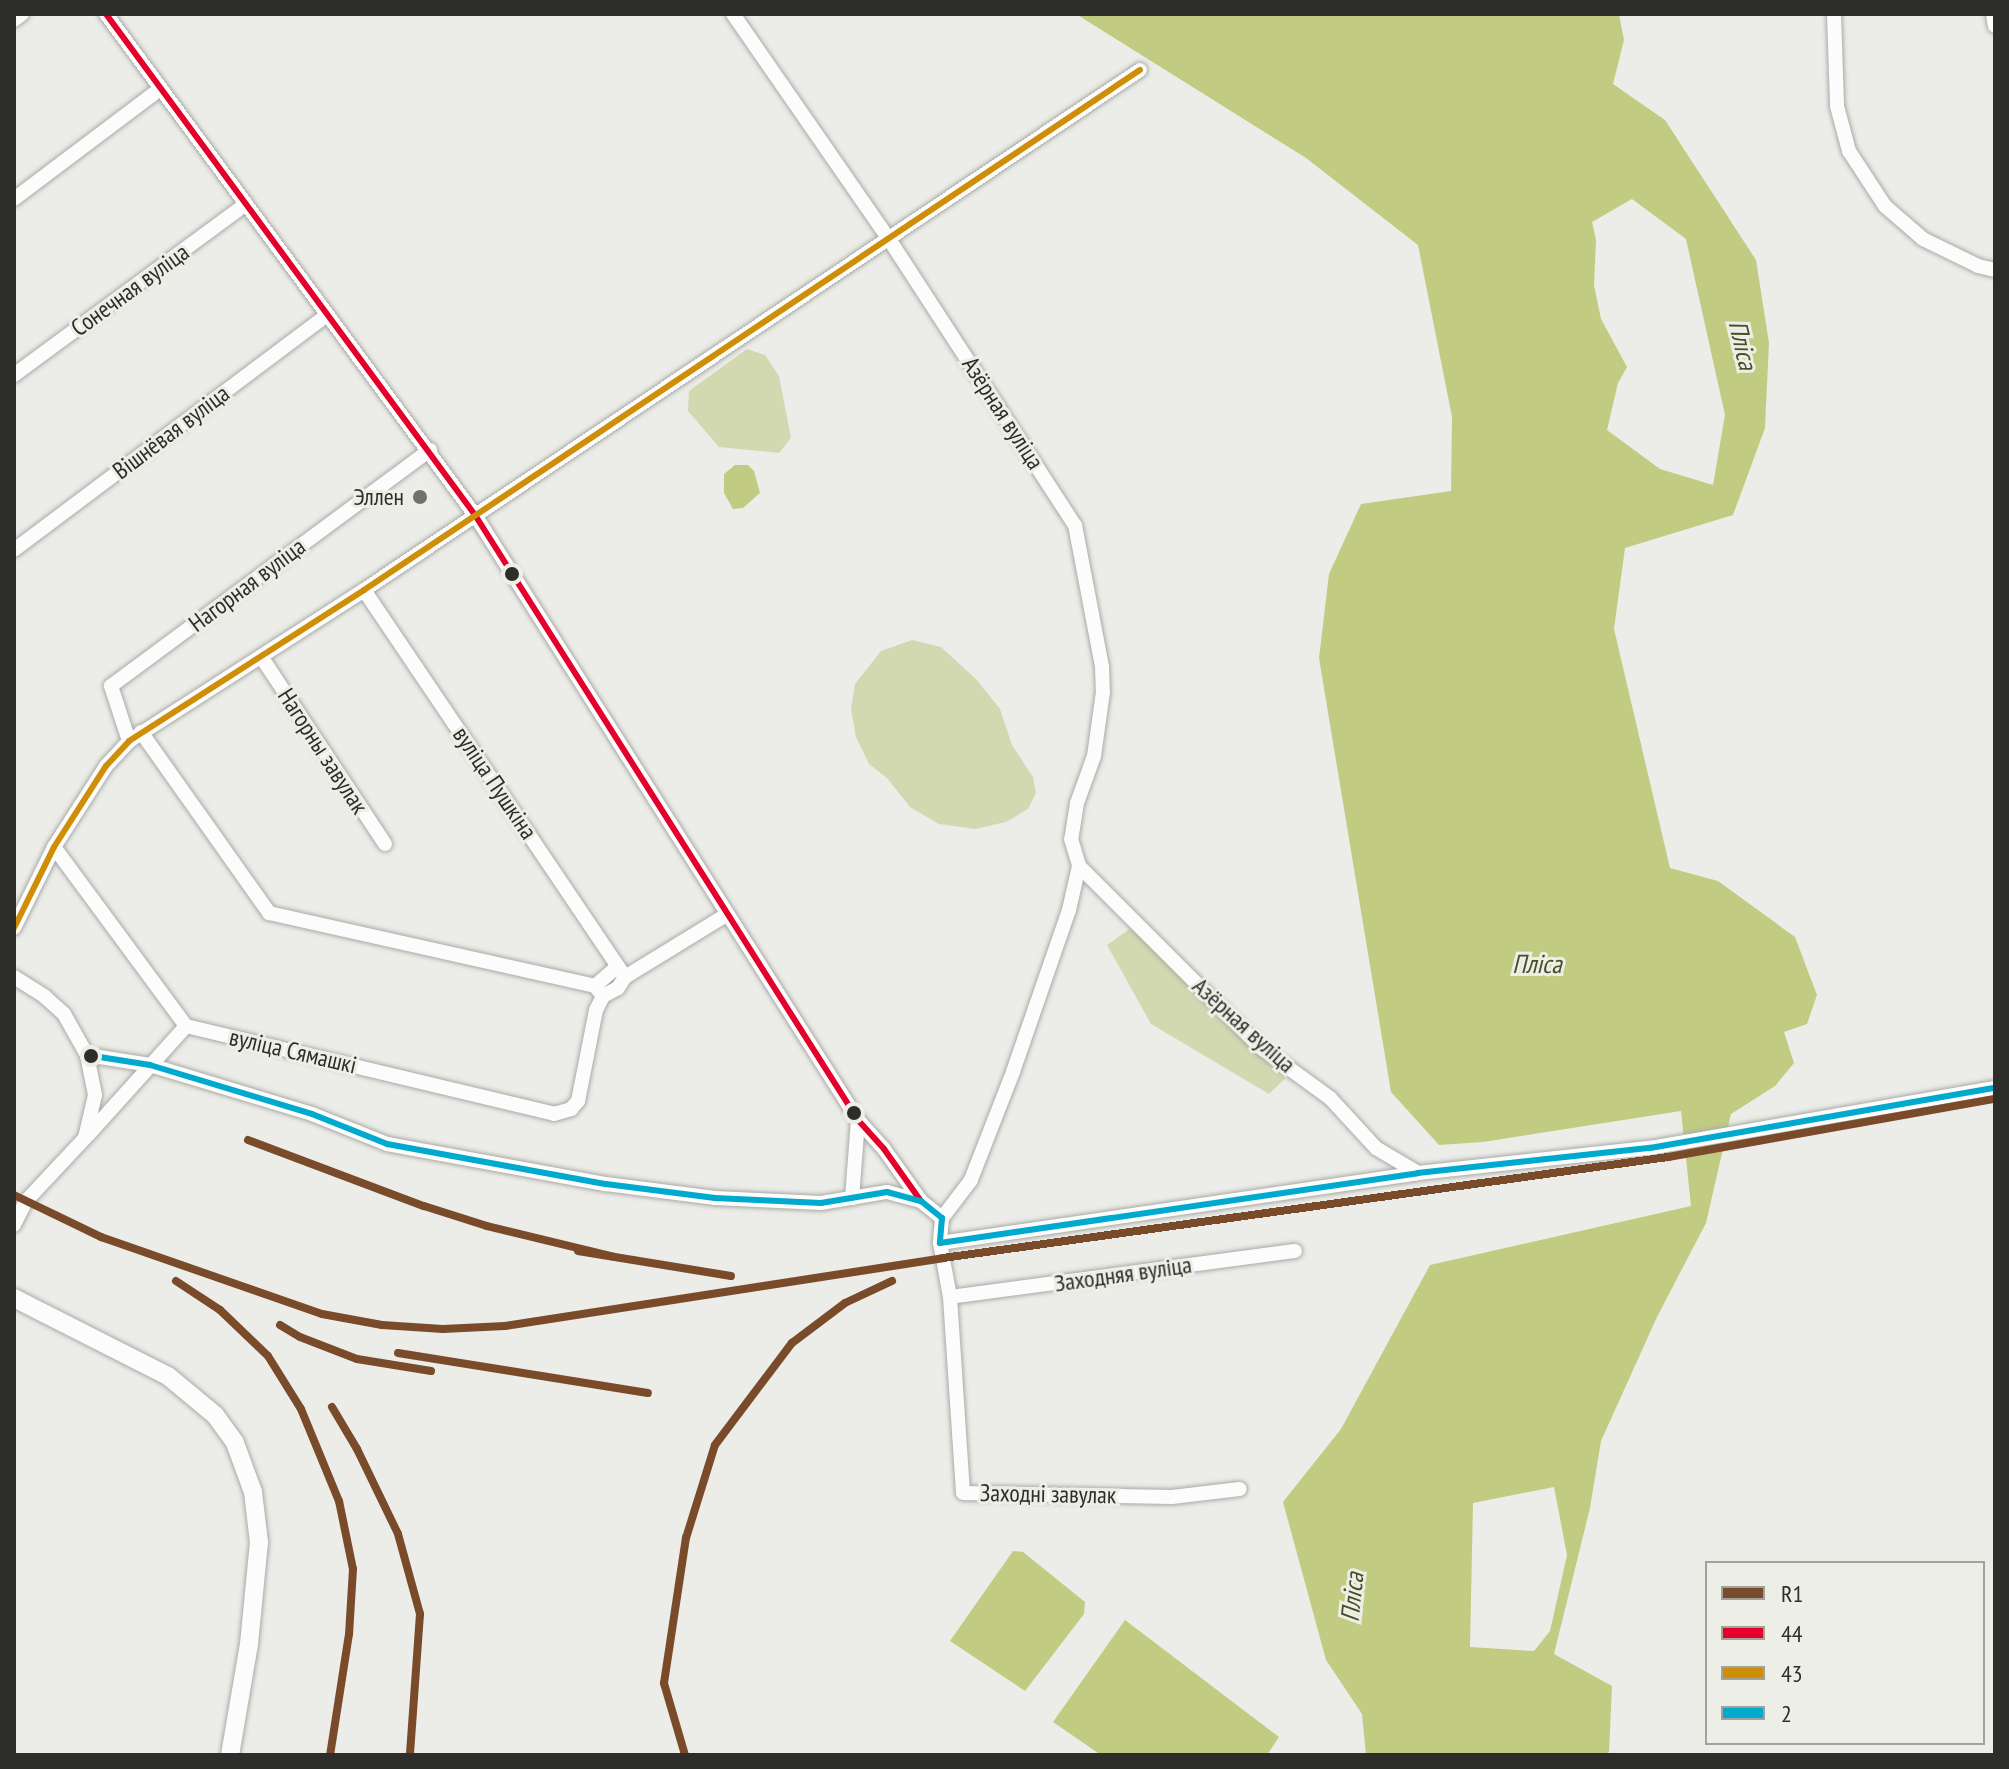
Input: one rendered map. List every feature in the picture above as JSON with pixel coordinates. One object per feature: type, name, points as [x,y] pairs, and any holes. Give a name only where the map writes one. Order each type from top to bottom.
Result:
[{"type":"main road","points":[[14,1298],[168,1376],[215,1415],[235,1443],[253,1492],[259,1542],[249,1644],[230,1755]]},
{"type":"street","points":[[14,20],[22,14]]},
{"type":"street","points":[[106,14],[430,450],[475,515],[858,1120],[884,1149],[921,1201],[942,1218]]},
{"type":"street","name":"Азёрная вуліца","points":[[733,14],[887,236],[1075,525],[1102,667],[1103,692],[1094,756],[1077,803],[1071,839],[1079,866],[1260,1047],[1330,1098],[1376,1148],[1418,1173]]},
{"type":"street","points":[[1834,14],[1837,106],[1849,151],[1885,206],[1923,239],[1978,266],[1995,270]]},
{"type":"street","points":[[1993,14],[1995,26]]},
{"type":"street","points":[[14,928],[17,906],[54,847],[106,766],[135,737],[262,658],[887,236],[1140,70]]},
{"type":"street","points":[[14,199],[160,89]]},
{"type":"street","name":"Сонечная вуліца","points":[[14,375],[246,204]]},
{"type":"street","name":"Вішнёвая вуліца","points":[[14,550],[327,315]]},
{"type":"street","name":"Нагорная вуліца","points":[[135,737],[111,686],[430,450]]},
{"type":"street","name":"вуліца Пушкіна","points":[[364,590],[622,971]]},
{"type":"street","name":"Нагорны завулак","points":[[262,658],[385,844]]},
{"type":"street","points":[[135,737],[269,913],[599,991],[622,971],[726,915]]},
{"type":"street","points":[[14,1225],[26,1201],[186,1026],[54,847]]},
{"type":"street","name":"Азёрная вуліца","points":[[942,1218],[971,1180],[1008,1085],[1069,910],[1079,866]]},
{"type":"street","points":[[14,977],[44,996],[64,1014],[87,1055],[95,1095],[85,1138]]},
{"type":"street","name":"вуліца Сямашкі","points":[[186,1026],[554,1114],[571,1109],[578,1101],[599,991]]},
{"type":"street","points":[[87,1055],[150,1065],[312,1114],[395,1145],[668,1193],[821,1203],[887,1192],[921,1201]]},
{"type":"street","points":[[940,1243],[1418,1173],[1665,1145],[1995,1088]]},
{"type":"street","points":[[852,1198],[858,1120]]},
{"type":"street","name":"Заходні завулак","points":[[942,1218],[940,1243],[950,1297],[963,1493],[1172,1497],[1240,1489]]},
{"type":"street","name":"Заходняя вуліца","points":[[950,1297],[1295,1251]]},
{"type":"shaded area","points":[[747,349],[765,355],[779,376],[791,438],[779,453],[719,447],[688,411],[689,391]]},
{"type":"shaded area","points":[[912,640],[941,647],[977,680],[1000,709],[1012,745],[1033,777],[1036,793],[1028,809],[1006,822],[975,829],[939,824],[910,807],[887,778],[869,764],[856,737],[851,709],[855,684],[881,651]]},
{"type":"shaded area","points":[[1131,928],[1253,1048],[1288,1076],[1269,1094],[1151,1024],[1107,945]]},
{"type":"water","name":"Пліса","points":[[1076,14],[1619,14],[1624,40],[1613,84],[1665,120],[1756,260],[1769,343],[1765,428],[1733,515],[1625,548],[1614,629],[1670,868],[1718,881],[1795,937],[1817,995],[1807,1024],[1784,1032],[1794,1063],[1775,1086],[1731,1114],[1706,1223],[1657,1317],[1601,1441],[1590,1508],[1554,1654],[1612,1686],[1609,1752],[1605,1755],[1366,1755],[1362,1714],[1326,1660],[1283,1502],[1341,1429],[1430,1265],[1691,1206],[1681,1111],[1483,1142],[1439,1145],[1391,1092],[1319,658],[1329,574],[1361,504],[1451,491],[1452,417],[1418,245],[1306,158]],"holes":[[[1632,199],[1686,239],[1725,415],[1713,485],[1660,469],[1607,430],[1618,383],[1627,367],[1601,319],[1594,285],[1596,240],[1592,222]],[[1554,1487],[1567,1555],[1550,1631],[1534,1651],[1470,1647],[1473,1503]]]},
{"type":"water","points":[[735,465],[748,465],[754,471],[760,493],[743,508],[733,509],[724,493],[724,474]]},
{"type":"water","points":[[1013,1551],[1023,1552],[1085,1602],[1084,1614],[1025,1691],[950,1641]]},
{"type":"water","points":[[1125,1620],[1279,1737],[1267,1755],[1101,1755],[1053,1722]]},
{"type":"transit line","name":"44","points":[[106,14],[475,515],[858,1120],[884,1149],[921,1201]]},
{"type":"transit line","name":"43","points":[[14,928],[54,847],[106,766],[129,741],[364,590],[1140,70]]},
{"type":"transit line","name":"2","points":[[87,1055],[150,1065],[312,1114],[387,1144],[606,1184],[715,1198],[821,1203],[887,1192],[921,1201],[942,1218],[940,1243],[1418,1173],[1650,1148],[1995,1088]]},
{"type":"transit line","name":"R1","points":[[14,1195],[101,1237],[322,1314],[382,1325],[443,1329],[505,1326],[943,1258],[1668,1157],[1995,1099]]},
{"type":"transit line","name":"R1","points":[[248,1140],[424,1206],[487,1226],[611,1256]]},
{"type":"transit line","name":"R1","points":[[578,1251],[731,1276]]},
{"type":"transit line","name":"R1","points":[[176,1281],[220,1310],[268,1356],[301,1409],[339,1501],[353,1569],[349,1634],[330,1755]]},
{"type":"transit line","name":"R1","points":[[685,1755],[664,1683],[686,1538],[715,1445],[792,1343],[845,1303],[892,1281]]},
{"type":"transit line","name":"R1","points":[[280,1325],[300,1337],[357,1359],[431,1371]]},
{"type":"transit line","name":"R1","points":[[398,1353],[648,1393]]},
{"type":"transit line","name":"R1","points":[[332,1407],[357,1449],[398,1534],[420,1614],[410,1755]]},
{"type":"place","name":"Эллен","points":[[420,497]]}]
